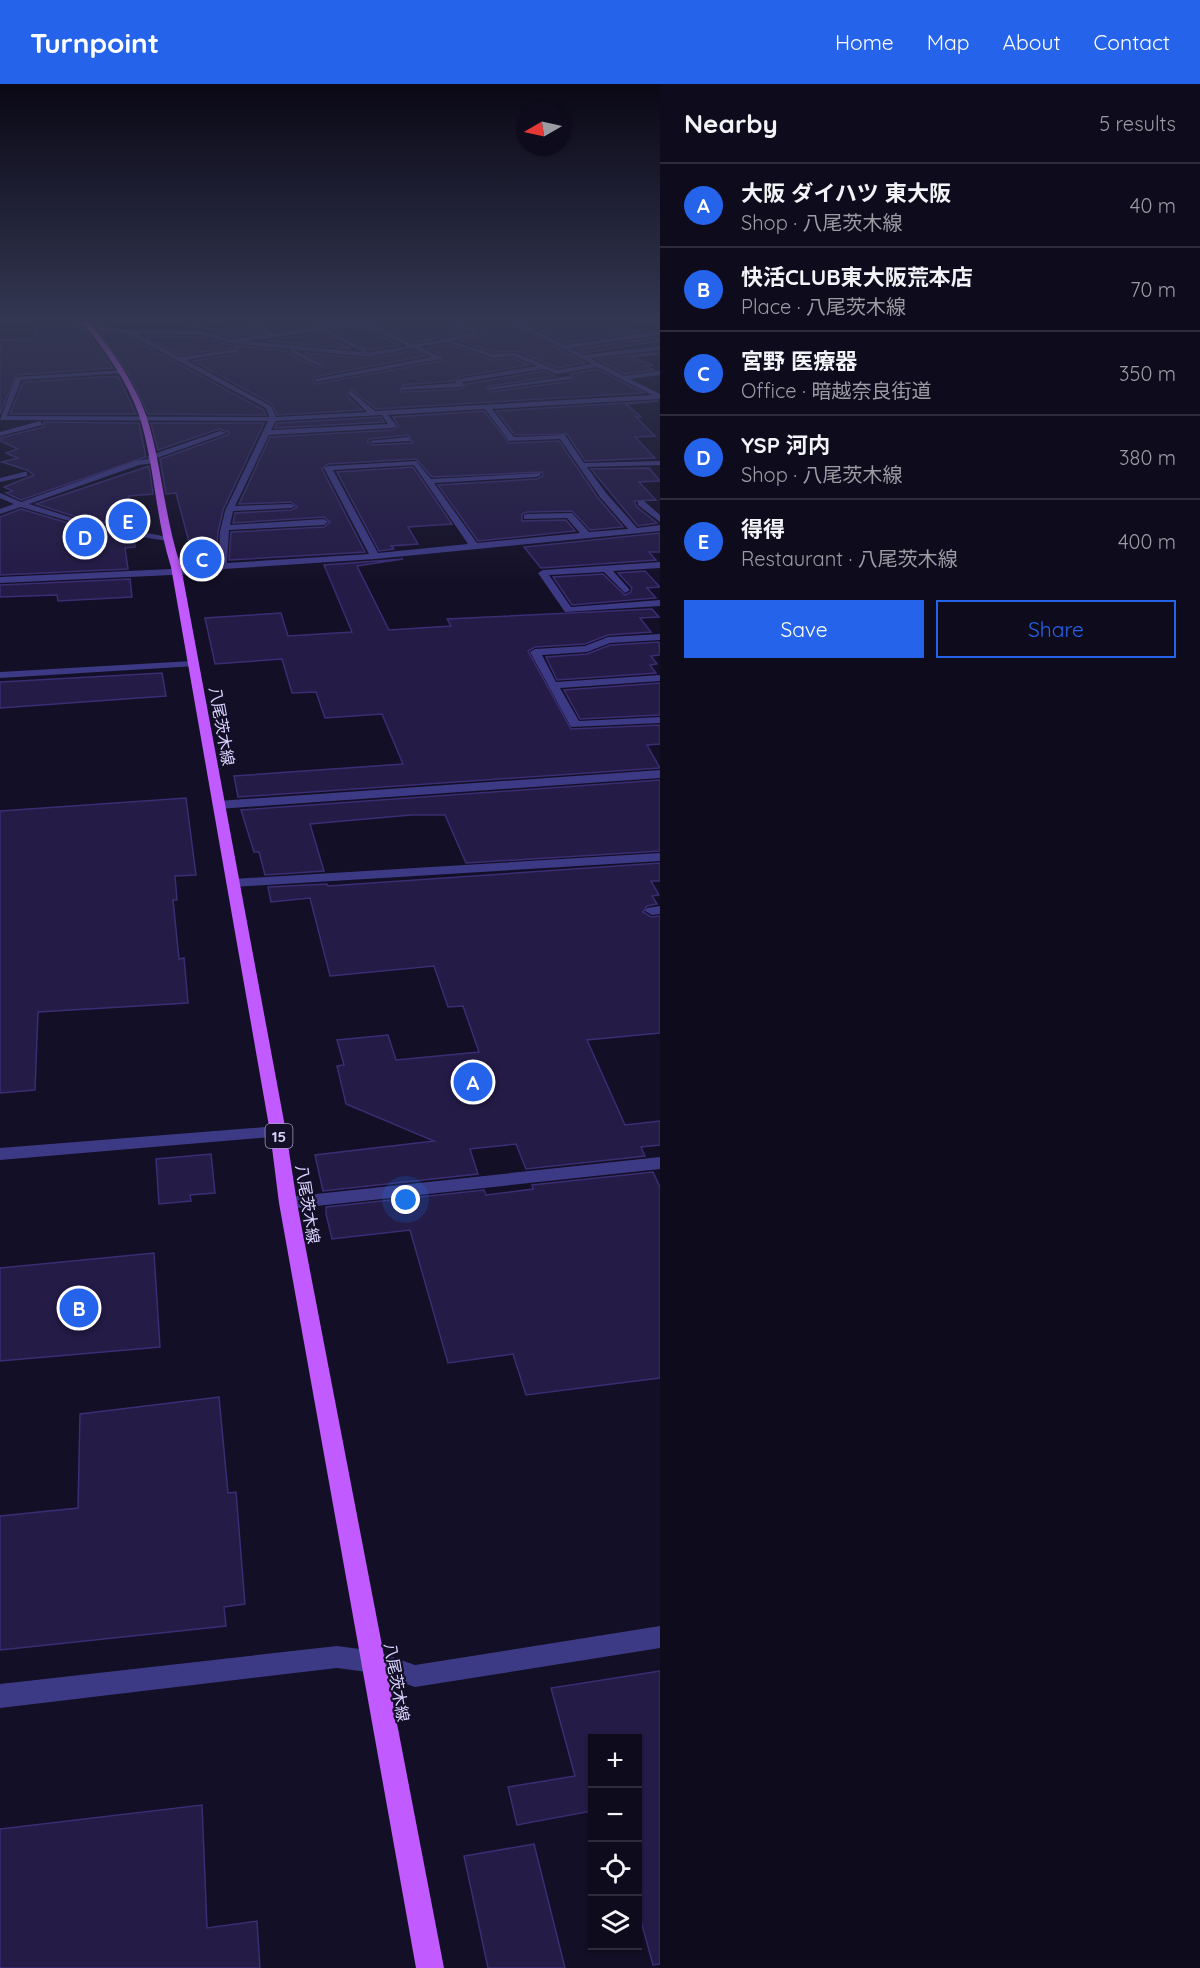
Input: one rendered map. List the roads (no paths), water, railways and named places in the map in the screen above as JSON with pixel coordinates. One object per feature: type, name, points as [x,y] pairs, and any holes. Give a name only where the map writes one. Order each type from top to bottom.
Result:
[{"type":"main road","name":"八尾茨木線","points":[[139,409],[143,418],[165,539],[177,573],[278,1132],[288,1203],[430,1968]]},
{"type":"street","points":[[222,566],[225,528],[230,509],[273,419],[269,409]]},
{"type":"street","points":[[369,409],[373,413]]},
{"type":"street","points":[[2,418],[273,419],[435,409]]},
{"type":"street","points":[[486,409],[512,439],[562,437],[603,495],[635,531]]},
{"type":"street","points":[[265,433],[393,426],[383,412]]},
{"type":"street","points":[[0,434],[61,418]]},
{"type":"street","points":[[363,428],[379,450]]},
{"type":"street","points":[[0,512],[223,433]]},
{"type":"street","points":[[373,441],[408,439]]},
{"type":"street","points":[[261,443],[272,443]]},
{"type":"street","points":[[375,556],[328,468],[416,463],[474,546]]},
{"type":"street","points":[[582,465],[660,463]]},
{"type":"street","points":[[0,480],[24,474]]},
{"type":"street","points":[[429,481],[537,475]]},
{"type":"street","points":[[0,495],[19,506],[135,535],[165,539]]},
{"type":"street","points":[[641,503],[660,519]]},
{"type":"street","points":[[230,509],[291,506]]},
{"type":"street","points":[[526,518],[569,515],[587,536]]},
{"type":"street","points":[[225,528],[324,522]]},
{"type":"street","points":[[0,580],[177,573],[215,570],[222,566],[375,556],[660,528]]},
{"type":"street","points":[[660,565],[543,573],[568,610],[660,603]]},
{"type":"street","points":[[606,568],[625,591]]},
{"type":"street","points":[[660,637],[608,640],[587,649],[535,652],[575,725],[660,720]]},
{"type":"street","points":[[0,675],[192,664]]},
{"type":"street","points":[[553,685],[660,678]]},
{"type":"street","points":[[218,805],[660,774]]},
{"type":"street","points":[[233,883],[660,857]]},
{"type":"street","points":[[0,1154],[278,1132]]},
{"type":"street","points":[[288,1203],[660,1163]]},
{"type":"street","points":[[0,1696],[337,1657],[375,1662],[415,1676],[660,1636]]},
{"type":"place","name":"得得","points":[[128,521]]},
{"type":"place","name":"YSP 河内","points":[[85,537]]},
{"type":"place","name":"宮野 医療器","points":[[202,559]]},
{"type":"place","name":"大阪 ダイハツ 東大阪","points":[[473,1082]]},
{"type":"place","name":"快活CLUB東大阪荒本店","points":[[79,1308]]}]
